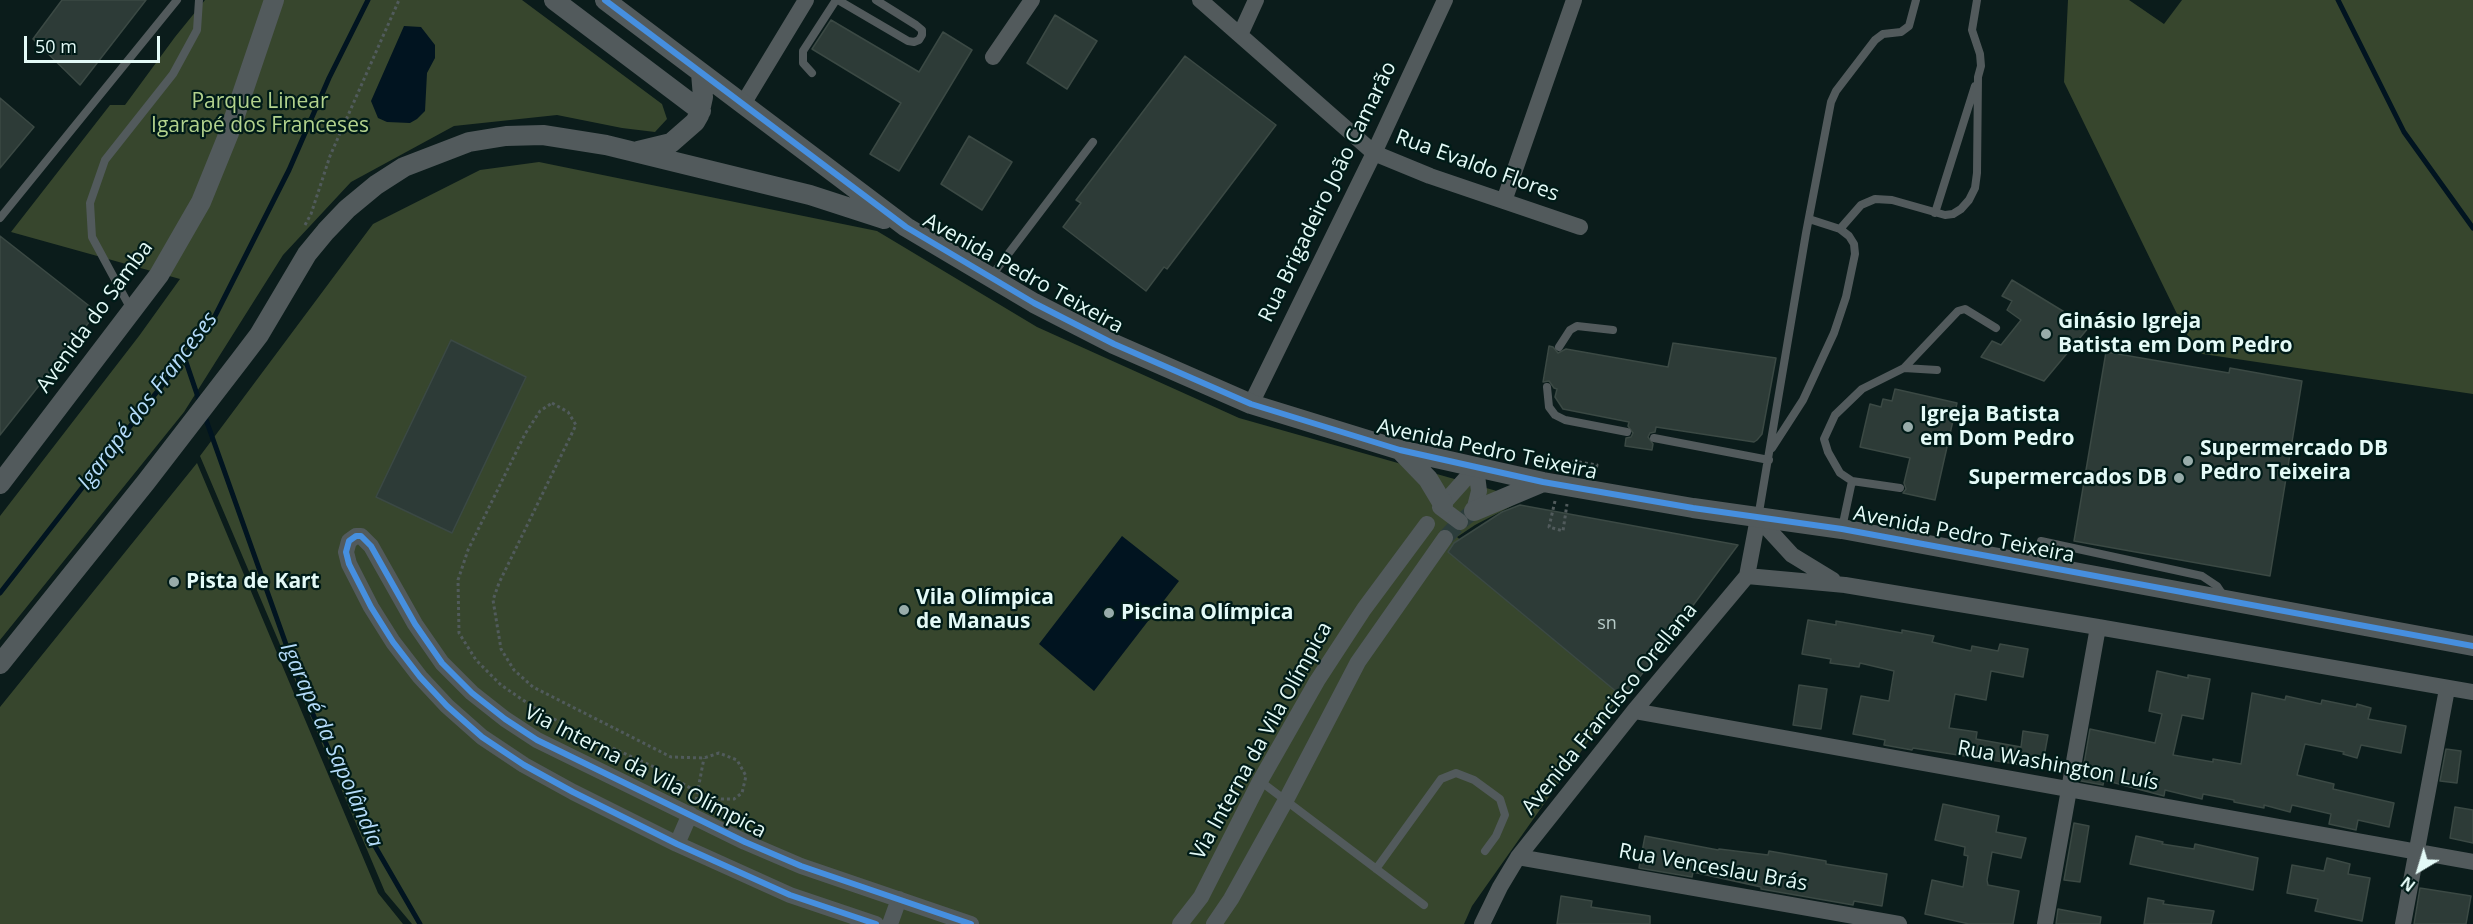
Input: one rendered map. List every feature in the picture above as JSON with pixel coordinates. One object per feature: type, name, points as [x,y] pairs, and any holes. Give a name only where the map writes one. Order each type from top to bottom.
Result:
[{"type":"street","name":"Avenida do Samba","points":[[0,484],[159,275],[201,202],[229,133],[274,0]]},
{"type":"street","points":[[554,0],[701,111]]},
{"type":"street","name":"Avenida Pedro Teixeira","points":[[605,0],[906,227],[990,278],[1114,344],[1251,404],[1400,450],[1551,483],[1758,518],[1842,529],[2473,646]]},
{"type":"street","points":[[743,104],[806,0]]},
{"type":"street","points":[[993,57],[1032,0]]},
{"type":"street","name":"Rua Evaldo Flores","points":[[1200,0],[1374,153],[1580,227]]},
{"type":"street","points":[[1240,35],[1256,0]]},
{"type":"street","name":"Rua Brigadeiro João Camarão","points":[[1251,404],[1374,153],[1445,0]]},
{"type":"street","points":[[1504,201],[1574,0]]},
{"type":"street","points":[[632,151],[671,143],[688,130],[701,111],[703,97],[701,73]]},
{"type":"street","points":[[0,664],[240,360],[258,335],[307,254],[347,209],[376,185],[404,167],[470,142],[506,136],[543,135],[598,143],[810,195],[906,227]]},
{"type":"street","points":[[1400,450],[1428,479],[1441,506],[1467,516],[1551,483]]},
{"type":"street","name":"Avenida Pedro Teixeira","points":[[1441,506],[1476,467]]},
{"type":"street","name":"Avenida Pedro Teixeira","points":[[1467,516],[1479,491],[1476,467]]},
{"type":"street","points":[[1758,518],[1792,555],[1820,574],[1845,585]]},
{"type":"street","name":"Avenida Francisco Orellana","points":[[1482,924],[1518,857],[1634,711],[1747,576],[1758,518]]},
{"type":"street","name":"Via Interna da Vila Olímpica","points":[[1180,924],[1201,897],[1260,781],[1335,652],[1427,524]]},
{"type":"street","name":"Via Interna da Vila Olímpica","points":[[876,924],[790,895],[677,844],[524,765],[483,737],[447,706],[420,677],[371,607],[349,564],[346,545],[352,538],[361,536],[371,546],[415,624],[442,663],[472,693],[537,740],[801,866],[970,924]]},
{"type":"street","points":[[1214,924],[1231,899],[1286,800],[1358,663],[1445,538]]},
{"type":"street","points":[[1747,576],[1845,585],[2473,692]]},
{"type":"street","points":[[2045,924],[2098,627]]},
{"type":"street","points":[[1335,652],[1358,663]]},
{"type":"street","points":[[2403,924],[2447,689]]},
{"type":"street","name":"Rua Washington Luís","points":[[1634,711],[2473,862]]},
{"type":"street","points":[[524,765],[537,740]]},
{"type":"street","points":[[677,844],[690,814]]},
{"type":"street","name":"Rua Venceslau Brás","points":[[1518,857],[1899,924]]},
{"type":"street","points":[[890,924],[898,899]]},
{"type":"lane","points":[[0,218],[177,0]]},
{"type":"lane","points":[[132,311],[92,237],[90,203],[105,160],[173,74],[197,30],[199,0]]},
{"type":"lane","points":[[812,73],[803,63],[803,51],[837,0],[908,40],[914,42],[919,40],[922,30],[876,0]]},
{"type":"lane","points":[[1758,518],[1827,115],[1836,91],[1875,40],[1883,34],[1901,32],[1908,26],[1916,0]]},
{"type":"lane","points":[[1935,213],[1981,66],[1980,54],[1972,30],[1977,0]]},
{"type":"lane","points":[[1840,229],[1862,205],[1875,199],[1892,200],[1935,213],[1953,214],[1961,209],[1975,188],[1977,173],[1978,77]]},
{"type":"lane","points":[[990,278],[1093,142]]},
{"type":"lane","points":[[1769,455],[1803,400],[1834,333],[1855,254],[1854,244],[1840,229],[1809,219]]},
{"type":"lane","points":[[1900,488],[1851,481],[1840,473],[1828,452],[1824,439],[1835,415],[1862,389],[1904,368],[1958,310],[1965,309],[1996,328]]},
{"type":"lane","points":[[1559,347],[1570,330],[1577,326],[1613,330]]},
{"type":"lane","points":[[1904,368],[1937,370]]},
{"type":"lane","points":[[1547,387],[1549,407],[1555,415],[1565,420],[1627,432]]},
{"type":"lane","points":[[1654,438],[1769,455]]},
{"type":"lane","points":[[1842,529],[1851,481]]},
{"type":"lane","points":[[2041,541],[2202,576],[2217,586],[2227,601]]},
{"type":"lane","points":[[1376,869],[1441,778],[1456,773],[1474,780],[1500,799],[1505,815],[1496,837],[1485,851]]},
{"type":"lane","points":[[1260,781],[1425,905]]},
{"type":"path","points":[[301,231],[311,214],[330,156],[358,89],[399,0]]},
{"type":"path","points":[[552,403],[568,412],[576,425],[499,583],[493,600],[501,649],[514,670],[533,687],[671,757],[704,758],[719,753],[737,760],[746,776],[742,793],[734,799],[721,799],[699,793],[652,766],[588,737],[539,711],[501,685],[476,660],[459,633],[458,580],[468,550],[525,434],[540,411],[552,403]]},
{"type":"path","points":[[1574,461],[1597,465]]},
{"type":"path","points":[[1551,483],[1549,527],[1563,531]]},
{"type":"path","points":[[699,793],[704,758]]},
{"type":"green space","name":"Parque Linear Igarapé dos Franceses","points":[[205,0],[522,0],[662,104],[667,119],[655,132],[557,115],[454,126],[351,182],[283,255],[184,412],[0,640],[0,516],[139,336],[180,279],[11,232],[110,105],[125,105]]},
{"type":"green space","points":[[2068,0],[2129,0],[2164,24],[2182,0],[2473,0],[2473,394],[2196,353],[2064,82]]},
{"type":"green space","name":"Vila Olímpica de Manaus","points":[[539,162],[877,231],[1037,327],[1239,418],[1525,499],[1457,537],[1630,682],[1472,906],[1464,924],[412,924],[385,892],[200,456],[373,224],[480,170]]},
{"type":"green space","name":"Pista de Kart","points":[[197,463],[378,893],[403,924],[0,924],[0,707]]},
{"type":"water","points":[[404,26],[421,27],[435,45],[435,58],[427,73],[425,111],[410,123],[387,122],[378,118],[371,101]]},
{"type":"water","name":"Piscina Olímpica","points":[[1122,536],[1179,581],[1094,691],[1039,644]]},
{"type":"building","points":[[62,0],[146,0],[80,85],[33,39]]},
{"type":"building","points":[[1055,15],[1097,41],[1067,89],[1027,63]]},
{"type":"building","points":[[831,20],[919,72],[943,32],[972,50],[899,171],[870,154],[901,103],[812,49]]},
{"type":"building","points":[[1185,56],[1276,125],[1167,269],[1164,267],[1146,291],[1063,227],[1081,203],[1076,200]]},
{"type":"building","points":[[0,98],[34,127],[0,168]]},
{"type":"building","points":[[969,136],[1012,162],[982,210],[941,184]]},
{"type":"building","points":[[0,236],[97,312],[0,435]]},
{"type":"building","name":"Ginásio Igreja Batista em Dom Pedro","points":[[2012,280],[2089,327],[2044,381],[1981,357],[1992,341],[2001,345],[2021,320],[2007,310],[2012,301],[2002,296]]},
{"type":"building","points":[[451,340],[526,377],[452,533],[376,497]]},
{"type":"building","points":[[1673,343],[1776,358],[1762,434],[1757,440],[1754,442],[1656,427],[1655,432],[1650,433],[1648,437],[1653,444],[1652,450],[1625,446],[1626,438],[1631,437],[1633,433],[1628,426],[1629,422],[1563,409],[1555,397],[1557,389],[1549,381],[1543,382],[1549,346],[1558,353],[1566,349],[1668,367]]},
{"type":"building","name":"Supermercado DB Pedro Teixeira","points":[[2106,352],[2229,373],[2230,368],[2302,381],[2270,576],[2074,541]]},
{"type":"building","name":"Igreja Batista em Dom Pedro","points":[[1895,389],[1957,403],[1935,500],[1903,493],[1906,489],[1904,483],[1910,458],[1860,447],[1870,404],[1881,407],[1883,399],[1892,401]]},
{"type":"building","points":[[1520,505],[1738,545],[1624,698],[1448,552],[1454,543],[1502,512]]},
{"type":"building","points":[[1808,620],[1836,625],[1836,621],[1902,633],[1902,630],[1934,636],[1932,642],[1971,651],[1972,646],[1998,651],[2000,644],[2028,649],[2023,677],[1991,671],[1986,700],[1955,694],[1949,728],[1977,732],[1976,739],[2021,747],[2023,731],[2048,735],[2042,768],[1884,745],[1885,740],[1853,734],[1861,696],[1889,701],[1894,671],[1860,663],[1859,667],[1830,663],[1831,659],[1802,654]]},
{"type":"building","points":[[2157,671],[2188,678],[2188,675],[2210,679],[2203,719],[2182,715],[2173,755],[2241,764],[2252,693],[2285,700],[2286,696],[2321,704],[2322,700],[2356,707],[2357,704],[2371,708],[2368,719],[2406,726],[2401,753],[2361,745],[2357,758],[2343,754],[2344,752],[2305,744],[2297,775],[2334,784],[2333,789],[2394,803],[2389,827],[2358,820],[2356,830],[2329,824],[2331,814],[2292,805],[2290,812],[2203,794],[2202,799],[2165,790],[2164,796],[2104,780],[2103,785],[2081,781],[2090,729],[2155,743],[2162,714],[2149,711]]},
{"type":"building","points":[[1799,685],[1827,689],[1821,729],[1793,725]]},
{"type":"building","points":[[2446,749],[2461,751],[2457,783],[2440,781]]},
{"type":"building","points":[[1943,804],[1999,816],[1996,832],[2026,838],[2021,858],[1992,852],[1987,880],[1988,885],[2019,891],[2013,924],[1969,924],[1925,914],[1932,880],[1963,887],[1968,856],[1964,855],[1965,847],[1935,840]]},
{"type":"building","points":[[2455,807],[2473,810],[2473,843],[2450,838]]},
{"type":"building","points":[[2074,823],[2089,826],[2080,882],[2064,880]]},
{"type":"building","points":[[1645,836],[1718,850],[1768,855],[1769,851],[1826,861],[1826,864],[1887,874],[1882,906],[1854,901],[1853,905],[1761,889],[1761,887],[1693,872],[1692,877],[1639,868]]},
{"type":"building","points":[[2136,836],[2163,842],[2162,844],[2194,849],[2195,844],[2258,858],[2253,890],[2130,864]]},
{"type":"building","points":[[2327,858],[2350,864],[2348,874],[2370,878],[2362,921],[2315,911],[2318,899],[2287,893],[2292,865],[2324,871]]},
{"type":"building","points":[[2420,888],[2471,896],[2466,924],[2414,924]]},
{"type":"building","points":[[1561,896],[1592,901],[1591,907],[1650,916],[1650,924],[1557,924]]},
{"type":"building","points":[[2148,898],[2164,901],[2163,904],[2214,911],[2211,924],[2144,924]]},
{"type":"building","points":[[2058,909],[2101,917],[2100,924],[2056,924]]},
{"type":"waterway","name":"Igarapé dos Franceses","points":[[0,593],[213,320],[289,170],[329,78],[368,0]]},
{"type":"waterway","points":[[2338,0],[2404,132],[2473,228]]},
{"type":"waterway","name":"Igarapé da Sapolândia","points":[[184,356],[200,403]]},
{"type":"waterway","name":"Igarapé da Sapolândia","points":[[204,414],[303,692],[361,822],[420,924]]},
{"type":"tunnel","points":[[1445,538],[1474,511]]},
{"type":"cycle path","points":[[605,0],[906,227],[1034,303],[1114,344],[1251,404],[1400,450],[1543,482],[1693,508],[1842,529],[2473,646]]},
{"type":"cycle path","points":[[876,924],[790,895],[677,844],[573,792],[524,765],[482,737],[447,706],[420,677],[393,642],[371,607],[349,564],[346,552],[349,541],[356,536],[361,536],[371,546],[415,624],[442,663],[472,693],[537,740],[745,842],[801,866],[971,924]]},
{"type":"place","name":"Ginásio Igreja Batista em Dom Pedro","points":[[2046,334]]},
{"type":"place","name":"Igreja Batista em Dom Pedro","points":[[1908,427]]},
{"type":"place","name":"Supermercado DB Pedro Teixeira","points":[[2188,461]]},
{"type":"place","name":"Supermercados DB","points":[[2179,478]]},
{"type":"place","name":"Pista de Kart","points":[[174,582]]},
{"type":"place","name":"Vila Olímpica de Manaus","points":[[904,610]]},
{"type":"place","name":"Piscina Olímpica","points":[[1109,613]]}]
